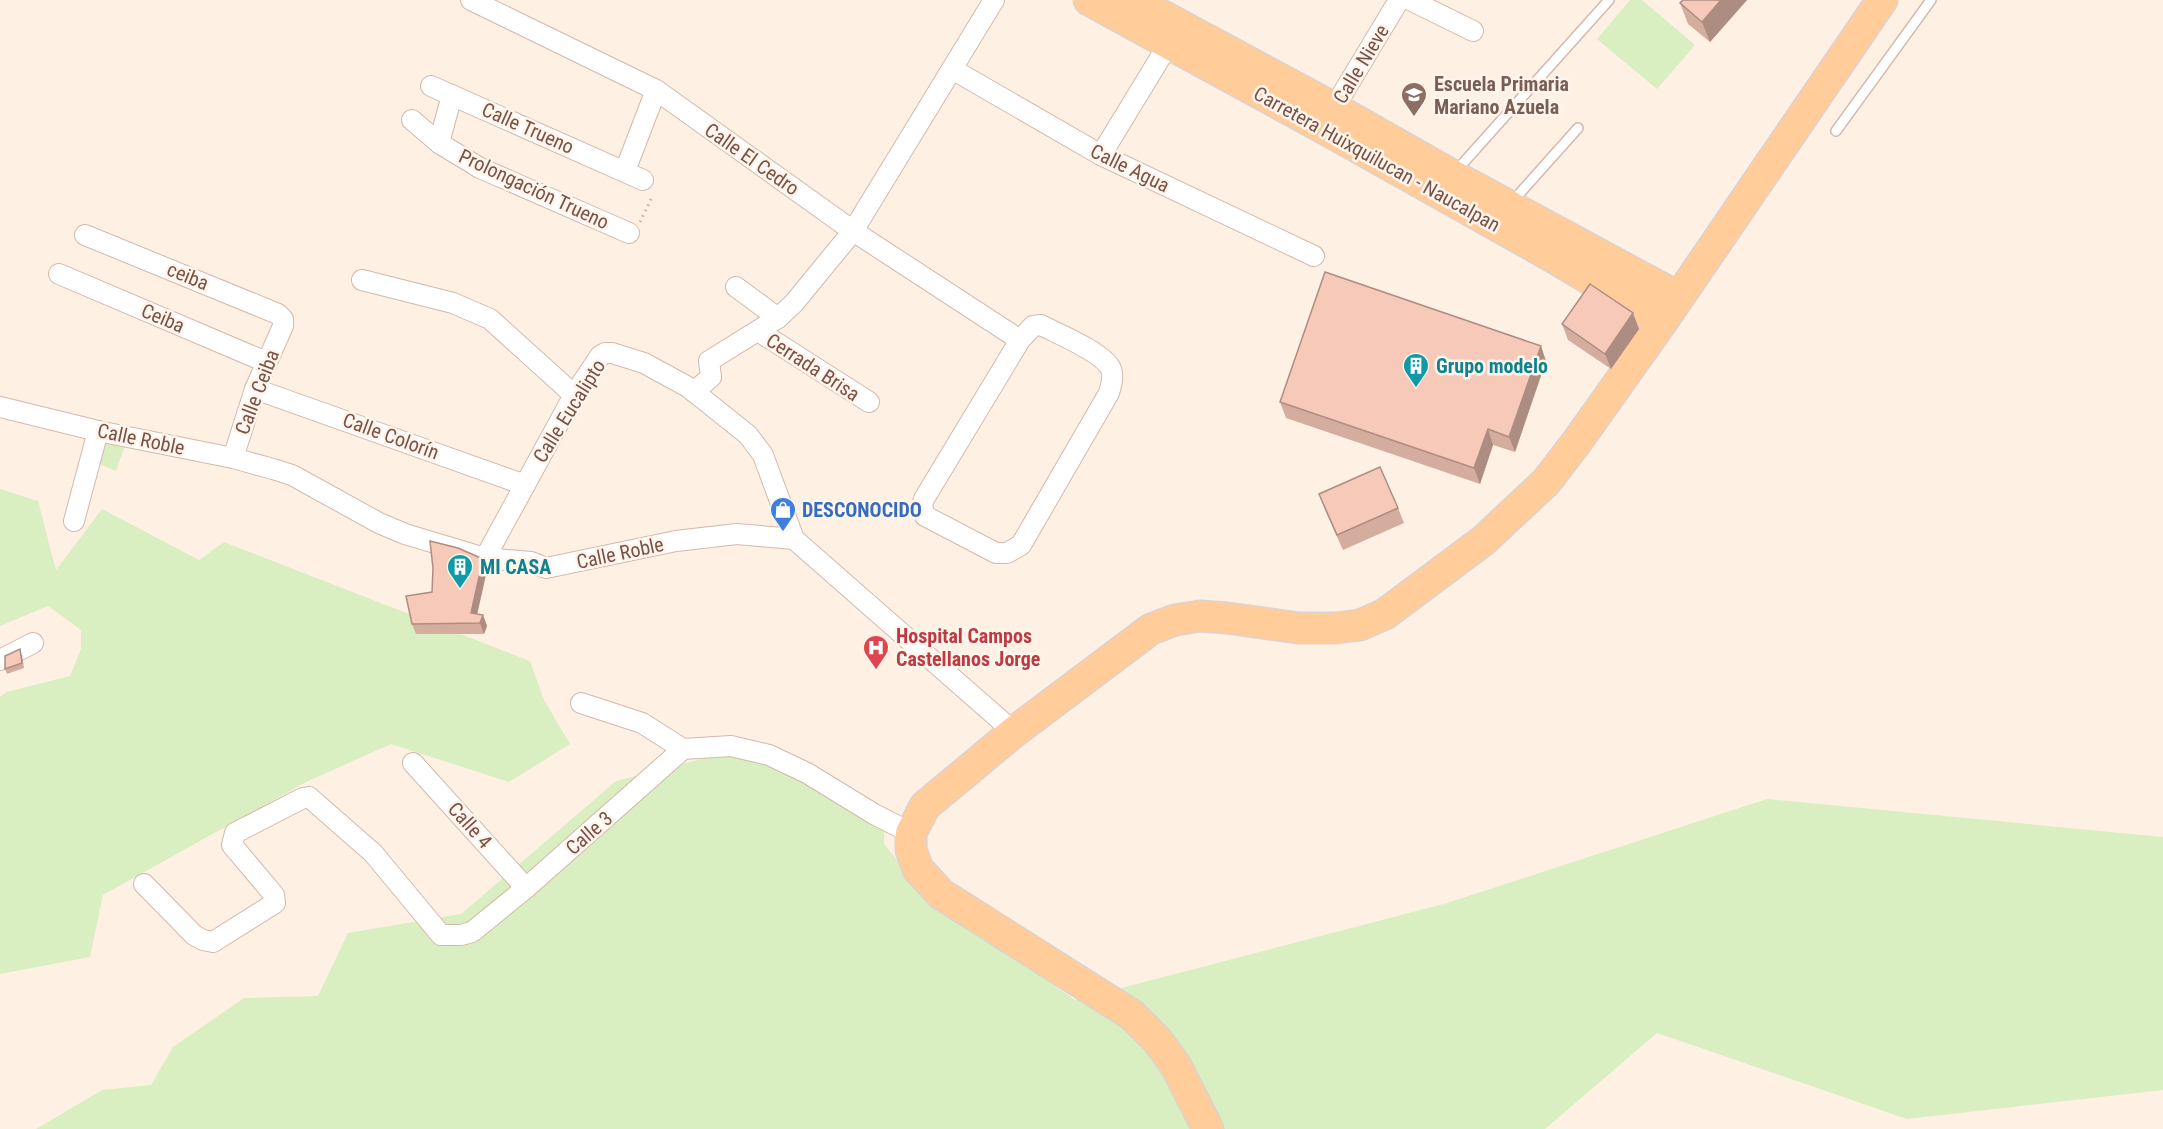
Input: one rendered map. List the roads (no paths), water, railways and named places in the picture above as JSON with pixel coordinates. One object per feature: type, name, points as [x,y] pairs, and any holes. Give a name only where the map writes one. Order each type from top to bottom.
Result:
[{"type":"main road","name":"Carretera Huixquilucan - Naucalpan","points":[[1089,0],[1168,45],[1452,175],[1508,206],[1670,310]]},
{"type":"main road","name":"Carretera Huixquilucan - Naucalpan","points":[[1133,0],[1330,119],[1670,310]]},
{"type":"main road","points":[[1208,1129],[1176,1066],[1158,1041],[1132,1015],[941,894],[918,869],[911,850],[910,833],[925,806],[1014,732],[1151,629],[1175,620],[1209,617],[1299,628],[1360,625],[1385,614],[1484,540],[1545,482],[1576,443],[1882,0]]},
{"type":"street","name":"Calle El Cedro","points":[[471,0],[656,90],[853,231],[1020,340]]},
{"type":"street","points":[[694,392],[711,377],[710,361],[778,318],[794,303],[853,231],[994,0]]},
{"type":"street","name":"Calle Nieve","points":[[1330,119],[1399,0]]},
{"type":"street","points":[[1410,0],[1433,4],[1473,31]]},
{"type":"street","points":[[1101,155],[1168,45]]},
{"type":"street","name":"Calle Agua","points":[[952,69],[1101,155],[1314,256]]},
{"type":"street","name":"Calle Trueno","points":[[431,86],[643,180]]},
{"type":"street","points":[[625,171],[656,90]]},
{"type":"street","name":"Prolongación Trueno","points":[[439,143],[452,94]]},
{"type":"street","name":"Prolongación Trueno","points":[[412,120],[439,143],[480,168],[629,233]]},
{"type":"street","name":"ceiba","points":[[85,235],[278,314],[284,326]]},
{"type":"street","name":"Ceiba","points":[[59,274],[266,362]]},
{"type":"street","points":[[362,280],[453,303],[490,319],[574,395]]},
{"type":"street","points":[[736,287],[778,318]]},
{"type":"street","points":[[1041,325],[1092,352],[1105,362],[1112,371],[1112,382],[1109,393],[1021,545],[1007,554],[996,553],[925,516],[922,506],[924,499],[1020,340],[1033,326],[1041,325]]},
{"type":"street","name":"Calle Ceiba","points":[[234,458],[255,389],[284,326]]},
{"type":"street","name":"Cerrada Brisa","points":[[758,331],[869,402]]},
{"type":"street","name":"Calle Eucalipto","points":[[484,558],[574,395],[600,356],[605,353],[644,363],[694,392],[748,435],[763,455],[794,538]]},
{"type":"street","name":"Calle Colorín","points":[[255,389],[525,484]]},
{"type":"street","name":"Calle Roble","points":[[0,407],[234,458],[292,475],[379,523],[405,534],[484,558],[531,562],[546,568],[676,541],[737,534],[794,538]]},
{"type":"street","points":[[75,521],[98,430]]},
{"type":"street","points":[[794,538],[1014,732]]},
{"type":"street","points":[[0,660],[33,643]]},
{"type":"street","points":[[581,703],[642,723],[683,748],[731,746],[769,755],[807,773],[910,833]]},
{"type":"street","name":"Calle 3","points":[[144,884],[194,935],[213,942],[275,903],[274,895],[232,845],[235,833],[309,797],[373,853],[441,935],[461,935],[472,932],[526,888],[683,748]]},
{"type":"street","name":"Calle 4","points":[[413,763],[526,888]]},
{"type":"lane","points":[[1452,175],[1609,0]]},
{"type":"lane","points":[[1836,131],[1931,0]]},
{"type":"lane","points":[[1508,206],[1578,128]]},
{"type":"place","name":"Escuela Primaria Mariano Azuela","points":[[1414,118]]},
{"type":"place","name":"Grupo modelo","points":[[1416,389]]},
{"type":"place","name":"DESCONOCIDO","points":[[783,533]]},
{"type":"place","name":"MI CASA","points":[[460,590]]},
{"type":"place","name":"Hospital Campos Castellanos Jorge","points":[[876,671]]}]
